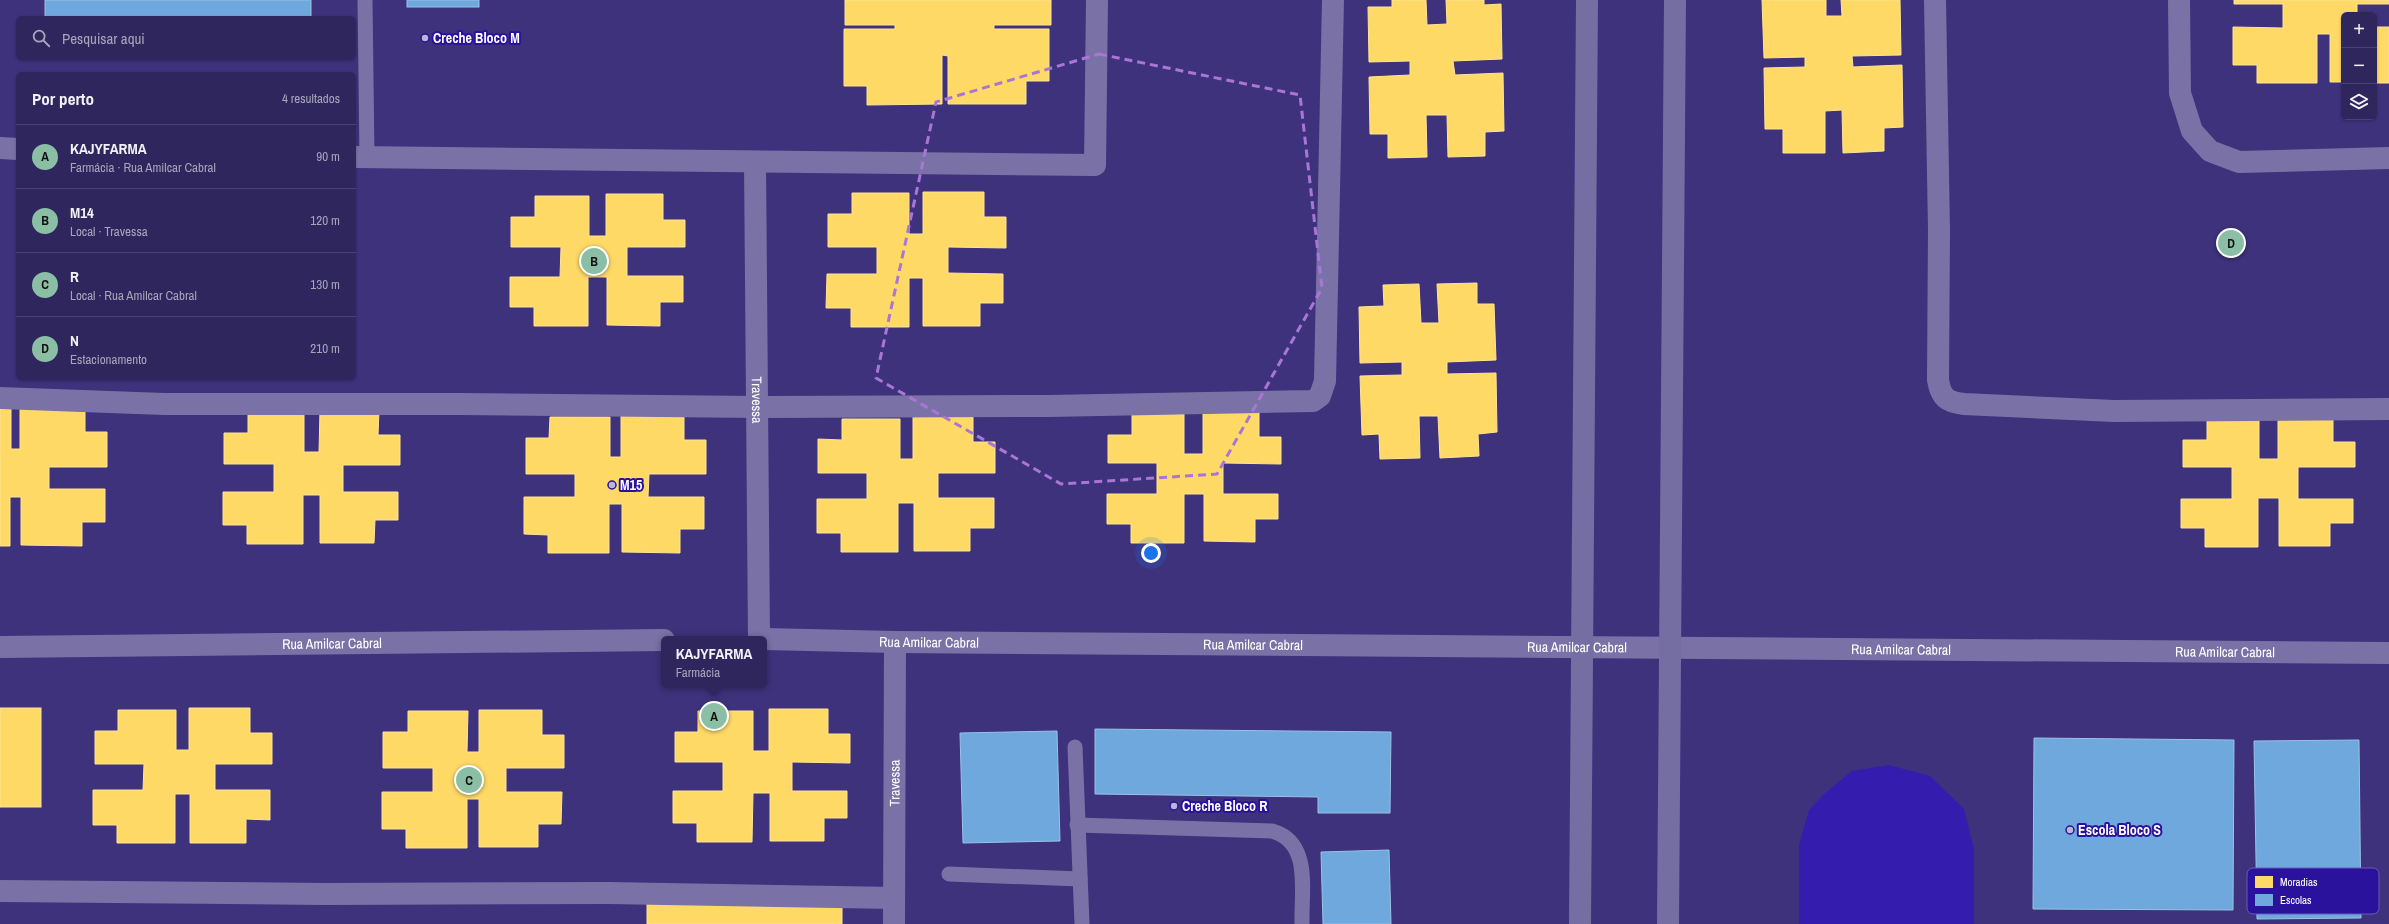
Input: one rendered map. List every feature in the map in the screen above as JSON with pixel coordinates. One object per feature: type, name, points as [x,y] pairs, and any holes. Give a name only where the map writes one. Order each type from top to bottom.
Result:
[{"type":"street","points":[[361,157],[1096,165],[1097,0]]},
{"type":"street","points":[[0,398],[164,404],[461,404],[758,407],[1303,403],[1313,401],[1320,396],[1325,381],[1333,0]]},
{"type":"street","points":[[1580,924],[1587,0]]},
{"type":"street","points":[[1668,924],[1675,0]]},
{"type":"street","points":[[1935,0],[1939,230],[1938,380],[1940,392],[1944,398],[1950,402],[1964,404],[2114,412],[2389,409]]},
{"type":"street","points":[[2179,0],[2180,93],[2192,131],[2210,151],[2239,162],[2389,158]]},
{"type":"street","points":[[0,148],[16,149]]},
{"type":"street","name":"Travessa","points":[[756,162],[759,636]]},
{"type":"street","name":"Rua Amilcar Cabral","points":[[767,639],[895,642],[2389,652]]},
{"type":"street","name":"Rua Amilcar Cabral","points":[[0,647],[661,640]]},
{"type":"street","name":"Travessa","points":[[894,924],[895,642]]},
{"type":"street","points":[[0,891],[325,894],[609,893],[894,898]]},
{"type":"lane","points":[[361,157],[365,0]]},
{"type":"lane","points":[[1075,747],[1082,924]]},
{"type":"lane","points":[[1077,825],[1272,831],[1284,834],[1295,844],[1301,856],[1302,924]]},
{"type":"lane","points":[[949,874],[1080,879]]},
{"type":"highlighted area","points":[[1099,54],[1300,95],[1322,288],[1217,474],[1061,484],[876,378],[936,102]]},
{"type":"shaded area","points":[[1889,765],[1930,776],[1964,809],[1974,849],[1974,924],[1799,924],[1799,845],[1809,810],[1824,794],[1852,771]]},
{"type":"building: Moradias","points":[[845,0],[1051,0],[1051,25],[994,25],[994,29],[1049,29],[1049,81],[1026,81],[1026,104],[948,104],[948,56],[942,55],[942,104],[867,105],[867,86],[844,86],[844,29],[895,29],[895,25],[845,25]]},
{"type":"building: Moradias","points":[[1392,0],[1426,0],[1427,25],[1447,24],[1446,0],[1484,0],[1484,5],[1501,4],[1502,59],[1453,61],[1455,75],[1503,73],[1504,131],[1485,132],[1485,156],[1448,157],[1447,115],[1426,115],[1427,157],[1388,158],[1388,134],[1370,134],[1369,77],[1410,75],[1410,61],[1369,62],[1368,7],[1392,7]]},
{"type":"building: Moradias","points":[[1762,0],[1826,0],[1826,16],[1842,16],[1841,0],[1900,0],[1901,55],[1852,56],[1853,67],[1902,65],[1903,127],[1884,128],[1884,151],[1843,153],[1842,110],[1825,111],[1825,153],[1783,153],[1783,129],[1765,129],[1764,68],[1805,67],[1805,57],[1764,58]]},
{"type":"building: Moradias","points":[[2234,0],[2389,0],[2389,4],[2357,4],[2357,12],[2341,12],[2341,82],[2330,82],[2330,34],[2317,34],[2317,83],[2257,83],[2257,65],[2233,65],[2233,27],[2283,28],[2283,4],[2234,4]]},
{"type":"building: Moradias","points":[[2377,27],[2389,27],[2389,83],[2377,83]]},
{"type":"building: Moradias","points":[[923,192],[984,192],[984,217],[1006,217],[1006,248],[948,247],[948,273],[1003,274],[1003,303],[980,303],[980,326],[923,326],[923,278],[909,278],[909,327],[851,327],[851,308],[826,308],[827,274],[877,274],[877,247],[828,247],[828,214],[852,214],[852,193],[909,193],[909,234],[923,234]]},
{"type":"building: Moradias","points":[[606,194],[663,194],[663,220],[685,220],[685,247],[627,247],[627,276],[683,276],[683,302],[660,302],[660,326],[607,325],[607,277],[588,277],[588,326],[534,326],[534,307],[510,307],[510,277],[560,277],[561,247],[511,247],[511,217],[535,217],[535,196],[589,196],[589,236],[606,236]]},
{"type":"building: Moradias","points":[[1477,283],[1477,304],[1494,304],[1496,360],[1447,362],[1447,374],[1496,373],[1497,432],[1478,434],[1479,456],[1440,458],[1438,416],[1419,416],[1420,458],[1380,459],[1379,434],[1362,435],[1360,376],[1402,375],[1402,362],[1360,363],[1359,307],[1384,306],[1383,285],[1419,284],[1421,323],[1439,323],[1437,284]]},
{"type":"building: Moradias","points":[[20,407],[85,407],[85,432],[107,432],[107,467],[49,467],[49,489],[105,489],[105,522],[82,522],[82,546],[21,545],[21,497],[10,497],[10,546],[0,546],[0,408],[11,408],[11,449],[20,449]]},
{"type":"building: Moradias","points":[[320,410],[379,410],[378,435],[400,435],[400,465],[343,465],[343,492],[398,492],[398,520],[375,520],[374,543],[320,543],[320,495],[303,495],[303,544],[247,544],[247,525],[223,525],[223,492],[274,492],[274,464],[224,464],[224,433],[248,433],[248,412],[304,412],[304,452],[319,452]]},
{"type":"building: Moradias","points":[[1203,412],[1259,412],[1259,437],[1281,437],[1281,464],[1223,463],[1223,494],[1278,494],[1278,519],[1255,519],[1255,542],[1204,541],[1204,494],[1184,494],[1184,543],[1131,543],[1131,524],[1107,524],[1107,494],[1157,494],[1157,463],[1108,463],[1108,435],[1132,435],[1132,414],[1184,414],[1184,454],[1203,454]]},
{"type":"building: Moradias","name":"M15","points":[[621,415],[684,415],[684,440],[706,440],[706,474],[649,474],[648,497],[704,497],[704,529],[680,529],[680,553],[622,552],[622,504],[609,504],[609,553],[548,553],[548,535],[524,534],[524,497],[575,497],[575,474],[526,474],[526,438],[549,438],[550,417],[610,417],[610,457],[621,457]]},
{"type":"building: Moradias","points":[[913,416],[973,417],[973,442],[995,442],[995,473],[938,473],[938,498],[994,498],[994,528],[970,528],[970,551],[914,551],[914,503],[898,503],[898,552],[841,552],[841,533],[817,533],[817,499],[867,499],[867,473],[818,473],[818,439],[842,440],[842,419],[900,419],[900,459],[913,459]]},
{"type":"building: Moradias","points":[[2278,417],[2333,417],[2333,442],[2355,442],[2355,467],[2298,467],[2298,499],[2353,499],[2353,523],[2330,523],[2330,546],[2279,546],[2279,498],[2258,498],[2258,547],[2205,547],[2205,528],[2181,528],[2181,499],[2232,499],[2232,467],[2183,467],[2183,440],[2207,440],[2207,419],[2259,419],[2259,459],[2278,459]]},
{"type":"building: Moradias","points":[[0,708],[41,708],[41,807],[0,807]]},
{"type":"building: Moradias","points":[[189,708],[250,708],[250,733],[272,733],[272,764],[215,764],[215,790],[270,790],[270,820],[246,819],[246,843],[190,843],[190,794],[175,794],[175,843],[117,843],[117,825],[93,825],[93,790],[143,790],[144,764],[95,764],[95,731],[118,731],[118,710],[176,710],[176,750],[189,750]]},
{"type":"building: Moradias","points":[[769,709],[828,709],[828,734],[850,734],[850,763],[792,762],[792,791],[847,791],[847,818],[824,818],[824,841],[770,841],[770,793],[753,793],[752,842],[697,842],[697,823],[673,823],[673,791],[723,791],[723,762],[675,762],[675,732],[698,732],[698,711],[753,711],[753,751],[769,751]]},
{"type":"building: Moradias","points":[[479,710],[542,710],[542,735],[564,735],[564,768],[506,768],[506,792],[562,792],[561,824],[538,824],[538,847],[479,847],[479,799],[467,799],[467,848],[406,848],[406,829],[382,829],[382,792],[433,792],[433,768],[383,768],[383,732],[408,732],[408,711],[468,711],[467,752],[479,752]]},
{"type":"building: Moradias","points":[[647,899],[842,900],[842,924],[647,924]]},
{"type":"building: Escolas","points":[[45,0],[311,0],[311,16],[45,16]]},
{"type":"building: Escolas","points":[[407,0],[479,0],[479,7],[407,7]]},
{"type":"building: Escolas","points":[[1095,729],[1391,732],[1390,813],[1318,813],[1318,797],[1095,794]]},
{"type":"building: Escolas","points":[[1057,731],[1060,841],[963,843],[960,733]]},
{"type":"building: Escolas","points":[[2034,738],[2234,740],[2233,910],[2033,909]]},
{"type":"building: Escolas","points":[[2359,740],[2360,868],[2256,868],[2254,741]]},
{"type":"building: Escolas","points":[[1389,850],[1391,924],[1323,924],[1321,852]]},
{"type":"building: Escolas","points":[[2257,914],[2361,914],[2361,918],[2257,919]]},
{"type":"place","name":"Creche Bloco M","points":[[425,38]]},
{"type":"place","name":"N","points":[[2231,243]]},
{"type":"place","name":"M14","points":[[594,261]]},
{"type":"place","name":"M15","points":[[612,485]]},
{"type":"place","name":"KAJYFARMA","points":[[714,716]]},
{"type":"place","name":"R","points":[[469,780]]},
{"type":"place","name":"Creche Bloco R","points":[[1174,806]]},
{"type":"place","name":"Escola Bloco S","points":[[2070,830]]}]
